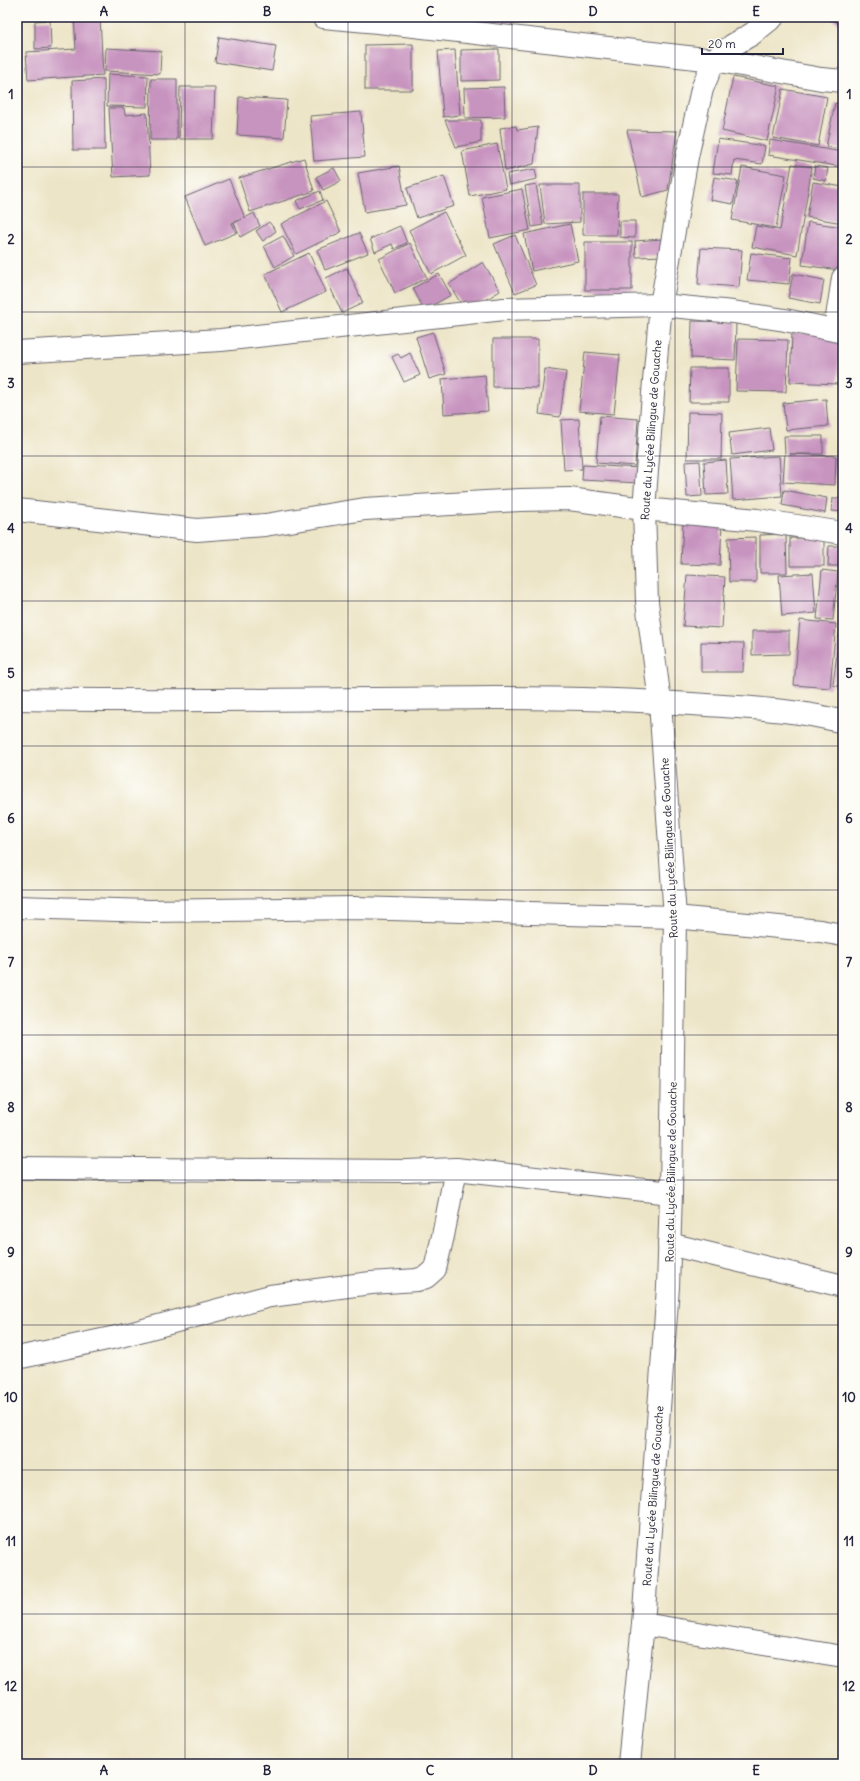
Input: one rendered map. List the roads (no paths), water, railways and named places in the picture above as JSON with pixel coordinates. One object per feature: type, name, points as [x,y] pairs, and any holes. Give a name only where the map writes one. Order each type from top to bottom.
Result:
[{"type":"street","points":[[323,17],[714,60],[821,79],[843,81]]},
{"type":"street","name":"Route du Lycée Bilingue de Gouache","points":[[629,1764],[643,1624],[668,1287],[671,1193],[675,917],[660,702],[647,602],[644,509],[661,305],[687,157],[702,89],[714,60],[733,45],[752,34],[773,17]]},
{"type":"street","points":[[17,352],[220,340],[504,309],[661,305],[733,312],[801,322],[839,331],[843,278]]},
{"type":"street","points":[[17,510],[197,530],[265,525],[365,509],[520,500],[568,499],[644,509],[757,520],[843,533]]},
{"type":"street","points":[[17,699],[152,701],[554,698],[660,702],[785,711],[843,722]]},
{"type":"street","points":[[17,907],[150,911],[355,908],[675,917],[820,930],[843,935]]},
{"type":"street","points":[[17,1168],[399,1171],[456,1169],[671,1193]]},
{"type":"street","points":[[17,1358],[121,1336],[270,1296],[371,1283],[417,1280],[426,1277],[435,1269],[456,1169]]},
{"type":"street","points":[[669,1244],[843,1286]]},
{"type":"street","points":[[643,1624],[843,1657]]}]
